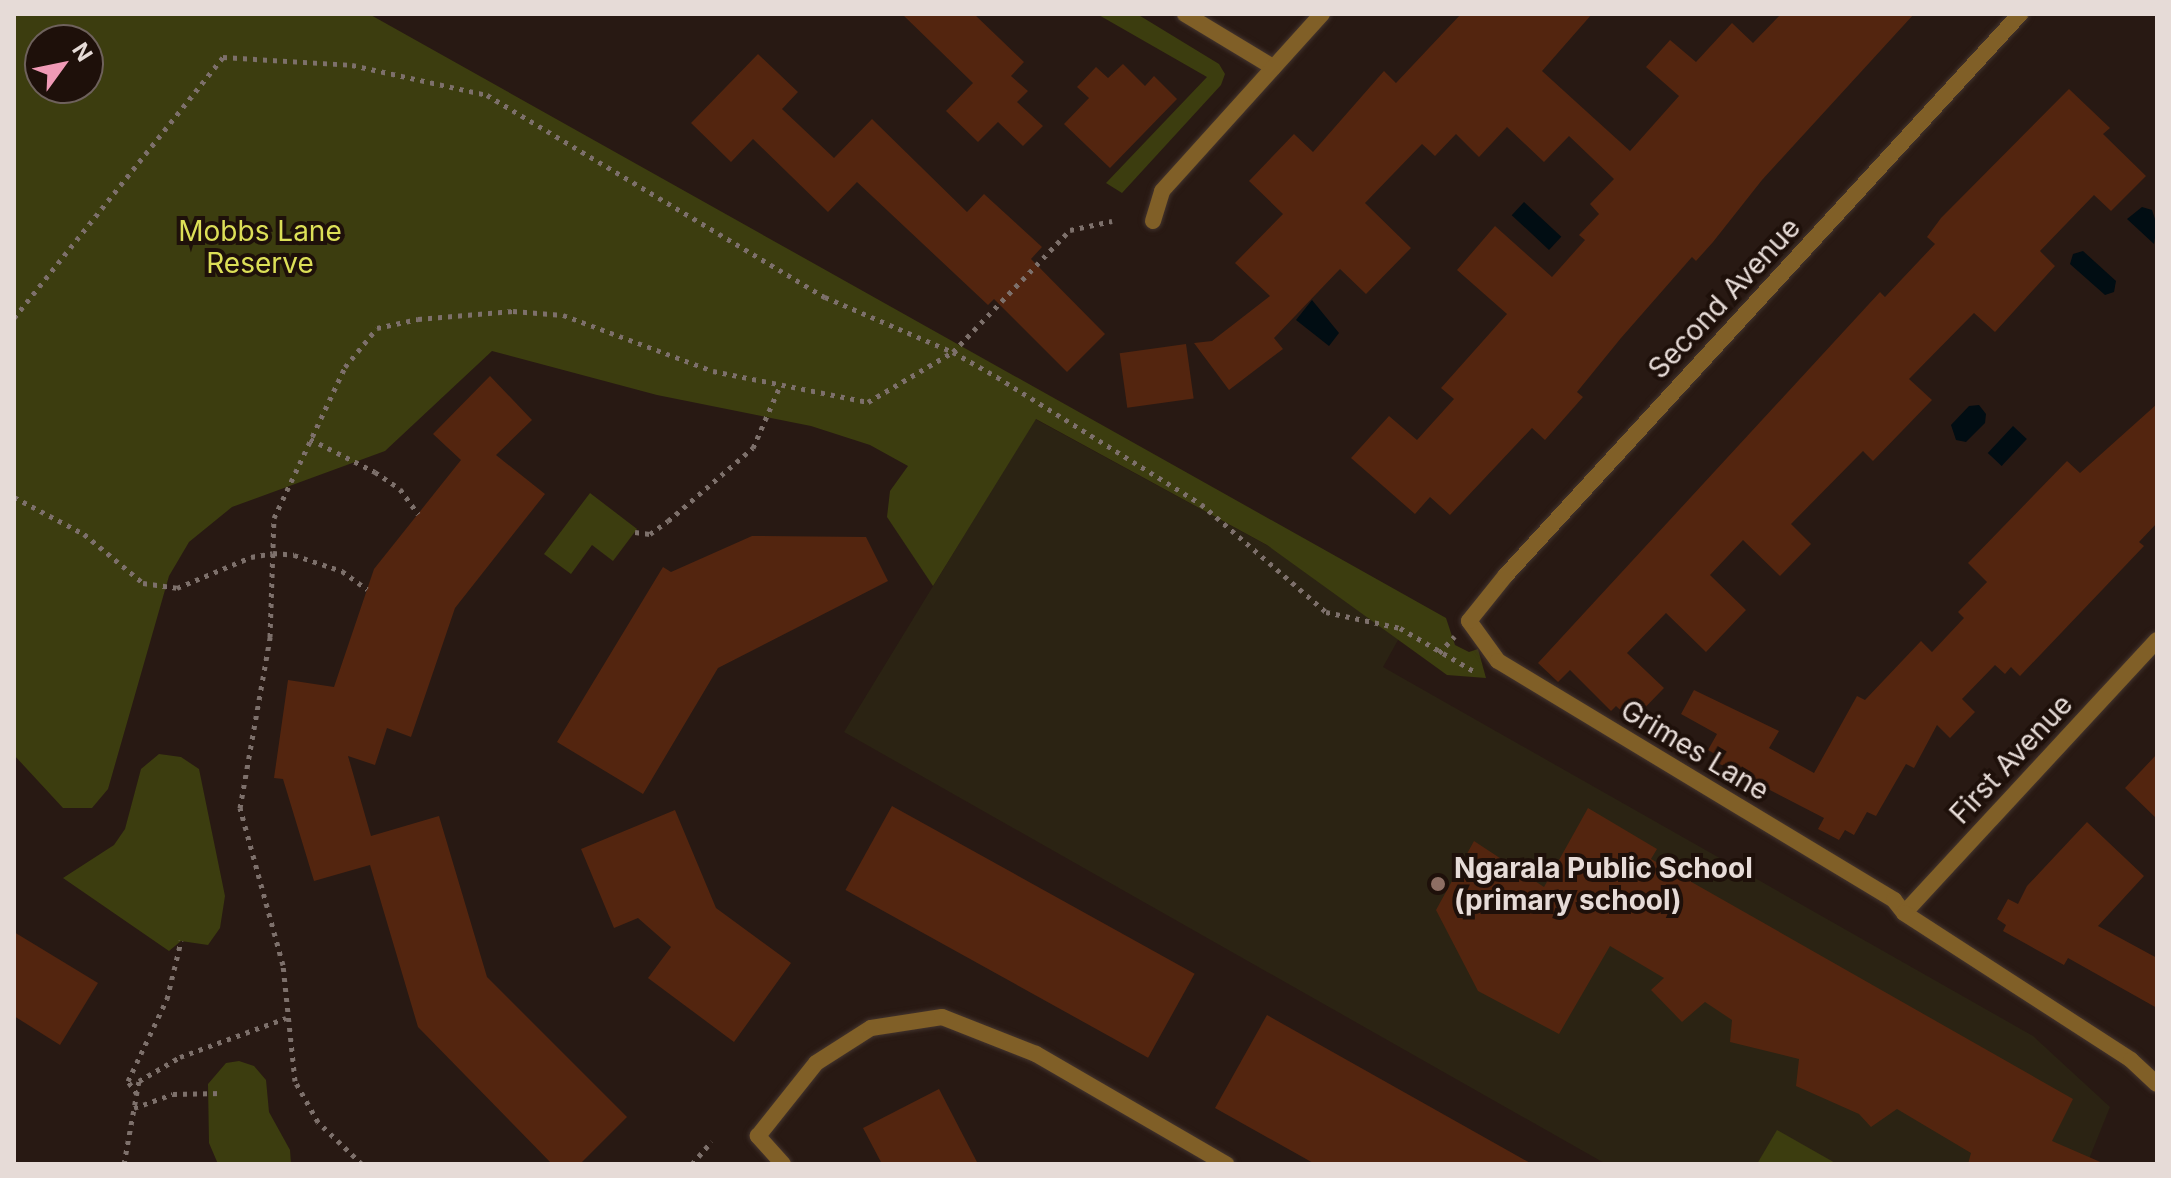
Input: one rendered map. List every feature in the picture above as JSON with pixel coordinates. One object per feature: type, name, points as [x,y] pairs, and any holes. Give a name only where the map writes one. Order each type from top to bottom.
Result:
[{"type":"street","points":[[1185,14],[1273,67]]},
{"type":"street","points":[[1153,221],[1162,191],[1322,14]]},
{"type":"street","name":"Second Avenue","points":[[1469,621],[1506,575],[2020,14]]},
{"type":"street","name":"Grimes Lane","points":[[1469,621],[1498,661],[1884,894],[1904,913],[2131,1060],[2157,1084]]},
{"type":"street","name":"First Avenue","points":[[1904,913],[2157,640]]},
{"type":"street","points":[[783,1164],[758,1136],[816,1063],[871,1028],[942,1017],[1036,1054],[1226,1164]]},
{"type":"path","points":[[14,318],[223,57],[352,65],[487,95],[825,297],[953,352],[1201,504],[1326,612],[1400,628],[1486,678]]},
{"type":"path","points":[[362,1164],[318,1122],[295,1081],[286,1018],[283,965],[240,808],[270,637],[274,518],[345,367],[377,328],[418,319],[513,311],[563,315],[658,354],[780,386],[868,402],[953,352],[1070,230],[1112,221]]},
{"type":"path","points":[[635,532],[650,534],[753,448],[780,386]]},
{"type":"path","points":[[310,439],[375,472],[400,489],[418,514]]},
{"type":"path","points":[[14,497],[84,534],[143,583],[177,588],[251,557],[273,553],[294,555],[342,571],[367,589]]},
{"type":"path","points":[[137,1094],[128,1081],[167,999],[181,941]]},
{"type":"path","points":[[124,1164],[139,1081],[162,1065],[286,1018]]},
{"type":"path","points":[[134,1108],[173,1094],[222,1093]]},
{"type":"path","points":[[692,1164],[712,1141]]},
{"type":"shaded area","points":[[1524,202],[1561,237],[1549,250],[1512,215]]},
{"type":"shaded area","points":[[2142,207],[2152,210],[2157,225],[2154,244],[2127,219]]},
{"type":"shaded area","points":[[2083,251],[2116,281],[2114,292],[2105,295],[2070,264],[2073,254]]},
{"type":"shaded area","points":[[1312,300],[1339,333],[1329,346],[1296,320]]},
{"type":"shaded area","points":[[1979,405],[1986,414],[1985,423],[1966,442],[1956,440],[1951,425],[1969,406]]},
{"type":"shaded area","name":"Ngarala Public School (primary school)","points":[[1035,419],[1408,622],[1383,667],[2033,1036],[2110,1107],[2087,1164],[1606,1164],[844,732]]},
{"type":"shaded area","points":[[2013,426],[2027,439],[2002,466],[1988,453]]},
{"type":"green space","name":"Mobbs Lane Reserve","points":[[14,14],[369,14],[1446,618],[1455,645],[1469,652],[1478,649],[1486,678],[1447,675],[1267,545],[1036,419],[933,586],[887,517],[890,491],[908,466],[870,445],[811,426],[657,395],[492,351],[385,451],[232,507],[189,542],[169,576],[108,789],[92,808],[63,808],[14,755]]},
{"type":"green space","points":[[1097,14],[1137,14],[1219,64],[1225,74],[1221,85],[1122,193],[1106,183],[1207,77]]},
{"type":"green space","points":[[590,493],[637,529],[613,561],[592,545],[571,574],[544,554]]},
{"type":"green space","points":[[159,754],[181,757],[199,769],[225,896],[220,928],[208,945],[181,941],[169,951],[63,878],[114,845],[125,829],[141,769]]},
{"type":"green space","points":[[239,1061],[254,1066],[266,1080],[269,1112],[290,1150],[291,1164],[218,1164],[209,1143],[208,1084],[226,1063]]},
{"type":"green space","points":[[1777,1130],[1837,1164],[1757,1164]]},
{"type":"building","points":[[902,14],[974,14],[1024,62],[1011,76],[1028,91],[1017,102],[1043,126],[1023,146],[998,122],[978,142],[946,111],[973,83]]},
{"type":"building","points":[[1461,14],[1592,14],[1542,71],[1630,151],[1679,96],[1646,67],[1670,40],[1696,62],[1732,23],[1753,43],[1781,14],[1914,14],[1762,180],[1696,261],[1692,257],[1621,338],[1577,392],[1583,397],[1545,440],[1532,428],[1450,515],[1430,497],[1415,514],[1351,458],[1389,416],[1417,440],[1454,399],[1441,388],[1507,314],[1457,270],[1495,226],[1552,277],[1585,240],[1579,235],[1599,214],[1590,204],[1614,179],[1569,136],[1544,162],[1507,127],[1479,157],[1456,134],[1435,156],[1422,144],[1365,203],[1411,248],[1366,294],[1340,269],[1274,338],[1283,349],[1229,390],[1194,343],[1212,341],[1270,296],[1235,263],[1283,214],[1249,181],[1294,134],[1313,152],[1384,71],[1396,83]]},
{"type":"building","points":[[758,54],[798,92],[782,109],[834,158],[872,119],[967,212],[984,194],[1042,247],[1031,259],[1105,334],[1067,372],[994,299],[988,305],[857,182],[828,212],[753,139],[731,162],[691,123]]},
{"type":"building","points":[[1123,64],[1145,86],[1154,76],[1177,99],[1110,168],[1064,124],[1089,98],[1077,87],[1096,67],[1108,78]]},
{"type":"building","points":[[2069,89],[2110,128],[2103,134],[2146,176],[2111,211],[2094,195],[2040,251],[2055,266],[1995,332],[1974,313],[1909,379],[1932,400],[1873,461],[1863,451],[1791,524],[1811,544],[1780,576],[1743,540],[1710,575],[1746,610],[1706,652],[1666,613],[1627,653],[1664,688],[1632,721],[1616,706],[1611,711],[1570,670],[1558,682],[1538,663],[1880,292],[1885,297],[1935,244],[1927,237],[1941,218]]},
{"type":"building","points":[[1186,344],[1194,398],[1127,408],[1120,353]]},
{"type":"building","points":[[490,376],[532,420],[496,455],[545,494],[455,608],[411,737],[387,728],[375,765],[348,756],[371,836],[439,816],[487,977],[627,1117],[580,1164],[552,1164],[418,1027],[370,865],[314,881],[283,779],[274,778],[288,680],[334,687],[374,569],[461,460],[433,434]]},
{"type":"building","points":[[2157,404],[2157,523],[2139,542],[2144,546],[2020,676],[2011,667],[2005,674],[1995,665],[1962,699],[1975,712],[1950,738],[1937,725],[1914,768],[1906,764],[1876,816],[1867,812],[1854,835],[1845,830],[1839,840],[1818,829],[1824,818],[1712,760],[1715,754],[1708,750],[1717,734],[1681,714],[1694,690],[1779,731],[1769,748],[1814,773],[1857,696],[1865,700],[1921,641],[1932,652],[1964,618],[1958,612],[1987,582],[1968,563],[2067,461],[2080,473]]},
{"type":"building","points":[[752,536],[866,537],[888,581],[718,668],[643,794],[557,742],[663,567],[671,572]]},
{"type":"building","points":[[2157,754],[2157,819],[2125,788]]},
{"type":"building","points":[[892,806],[1195,974],[1148,1058],[845,890]]},
{"type":"building","points":[[1588,808],[1657,849],[1651,859],[2073,1099],[2052,1141],[2105,1164],[1968,1164],[1971,1153],[1897,1109],[1871,1127],[1859,1114],[1796,1086],[1799,1059],[1730,1042],[1732,1020],[1705,1002],[1682,1022],[1651,990],[1664,978],[1610,946],[1559,1034],[1478,991],[1436,910],[1474,841],[1544,887]]},
{"type":"building","points":[[675,810],[716,908],[791,963],[734,1042],[648,978],[671,947],[638,918],[614,928],[581,849]]},
{"type":"building","points":[[2087,822],[2144,876],[2098,926],[2157,958],[2157,1008],[2068,958],[2064,965],[2003,931],[2006,925],[1997,919],[2008,899],[2018,904],[2027,886]]},
{"type":"building","points":[[14,932],[98,983],[60,1045],[14,1016]]},
{"type":"building","points":[[1267,1015],[1532,1164],[1315,1164],[1215,1108]]},
{"type":"building","points":[[939,1089],[978,1164],[882,1164],[863,1128]]},
{"type":"place","name":"Ngarala Public School (primary school)","points":[[1438,884]]}]
